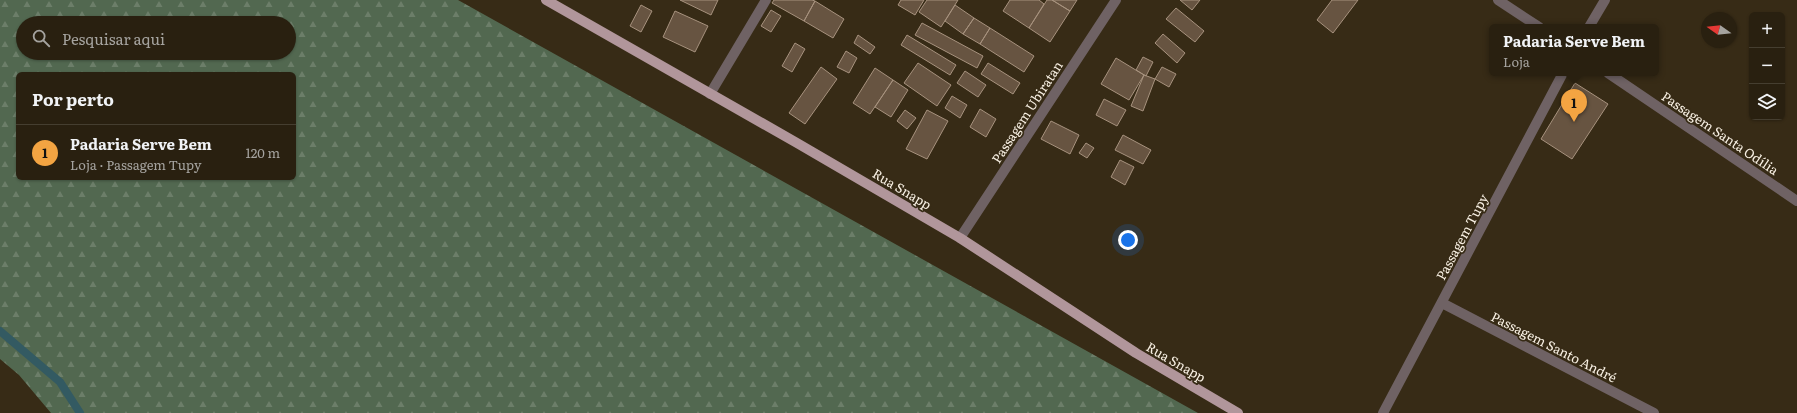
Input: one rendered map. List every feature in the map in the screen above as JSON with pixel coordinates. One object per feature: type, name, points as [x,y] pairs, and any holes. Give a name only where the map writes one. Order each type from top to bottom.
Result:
[{"type":"main road","name":"Rua Snapp","points":[[546,0],[797,142],[960,238],[1136,353],[1238,413]]},
{"type":"street","points":[[710,94],[766,0]]},
{"type":"street","name":"Passagem Ubiratan","points":[[960,238],[1116,0]]},
{"type":"street","points":[[1498,0],[1534,24]]},
{"type":"street","points":[[1591,24],[1605,0]]},
{"type":"street","name":"Passagem Tupy","points":[[1383,413],[1561,76]]},
{"type":"street","name":"Passagem Santa Odília","points":[[1612,76],[1797,201]]},
{"type":"street","name":"Passagem Santo André","points":[[1442,303],[1654,413]]},
{"type":"green space","points":[[0,0],[458,0],[1198,413],[51,413],[19,375],[0,359]]},
{"type":"building","points":[[680,0],[718,0],[711,15]]},
{"type":"building","points":[[774,0],[815,1],[804,21],[772,3]]},
{"type":"building","points":[[901,0],[924,0],[915,15],[898,5]]},
{"type":"building","points":[[927,0],[958,0],[941,27],[919,12]]},
{"type":"building","points":[[1010,0],[1039,0],[1044,4],[1029,28],[1003,11]]},
{"type":"building","points":[[1047,0],[1052,0],[1070,11],[1050,42],[1029,28]]},
{"type":"building","points":[[1052,0],[1077,0],[1070,11]]},
{"type":"building","points":[[1180,0],[1200,0],[1192,10]]},
{"type":"building","points":[[1332,0],[1358,0],[1333,33],[1317,20]]},
{"type":"building","points":[[815,1],[844,19],[833,38],[804,21]]},
{"type":"building","points":[[641,5],[652,11],[641,32],[630,26]]},
{"type":"building","points":[[955,5],[974,18],[963,34],[945,21]]},
{"type":"building","points":[[1176,8],[1204,31],[1195,42],[1166,19]]},
{"type":"building","points":[[771,10],[781,16],[771,32],[761,26]]},
{"type":"building","points":[[675,11],[708,26],[695,52],[663,37]]},
{"type":"building","points":[[974,18],[990,28],[980,44],[963,34]]},
{"type":"building","points":[[922,23],[983,56],[977,68],[915,35]]},
{"type":"building","points":[[990,28],[1034,56],[1024,72],[980,44]]},
{"type":"building","points":[[1163,34],[1185,53],[1177,63],[1155,43]]},
{"type":"building","points":[[858,35],[875,47],[870,54],[854,43]]},
{"type":"building","points":[[907,35],[956,65],[950,75],[901,45]]},
{"type":"building","points":[[795,43],[805,49],[792,72],[782,66]]},
{"type":"building","points":[[846,51],[857,58],[849,73],[837,67]]},
{"type":"building","points":[[1143,57],[1153,62],[1146,76],[1136,70]]},
{"type":"building","points":[[1116,58],[1144,75],[1129,100],[1101,84]]},
{"type":"building","points":[[918,63],[951,85],[937,106],[904,83]]},
{"type":"building","points":[[988,63],[1020,83],[1013,94],[981,74]]},
{"type":"building","points":[[821,67],[837,79],[805,124],[789,113]]},
{"type":"building","points":[[1162,67],[1176,74],[1169,87],[1155,79]]},
{"type":"building","points":[[875,68],[893,80],[870,114],[853,103]]},
{"type":"building","points":[[965,71],[986,85],[978,97],[957,83]]},
{"type":"building","points":[[1144,75],[1155,79],[1143,111],[1131,106]]},
{"type":"building","points":[[893,80],[908,90],[891,117],[875,107]]},
{"type":"building","points":[[1575,83],[1608,104],[1572,159],[1541,139]]},
{"type":"building","points":[[952,96],[967,105],[960,118],[945,108]]},
{"type":"building","points":[[1104,99],[1126,110],[1117,126],[1096,115]]},
{"type":"building","points":[[980,109],[996,119],[986,137],[970,127]]},
{"type":"building","points":[[905,110],[916,118],[907,129],[897,121]]},
{"type":"building","points":[[927,110],[948,121],[927,159],[906,149]]},
{"type":"building","points":[[1051,121],[1079,135],[1070,154],[1041,139]]},
{"type":"building","points":[[1123,135],[1151,150],[1143,164],[1115,150]]},
{"type":"building","points":[[1086,143],[1094,148],[1087,158],[1079,153]]},
{"type":"building","points":[[1120,160],[1134,167],[1125,185],[1111,177]]},
{"type":"waterway","points":[[0,331],[60,382],[80,413]]},
{"type":"place","name":"Padaria Serve Bem","points":[[1574,122]]}]
